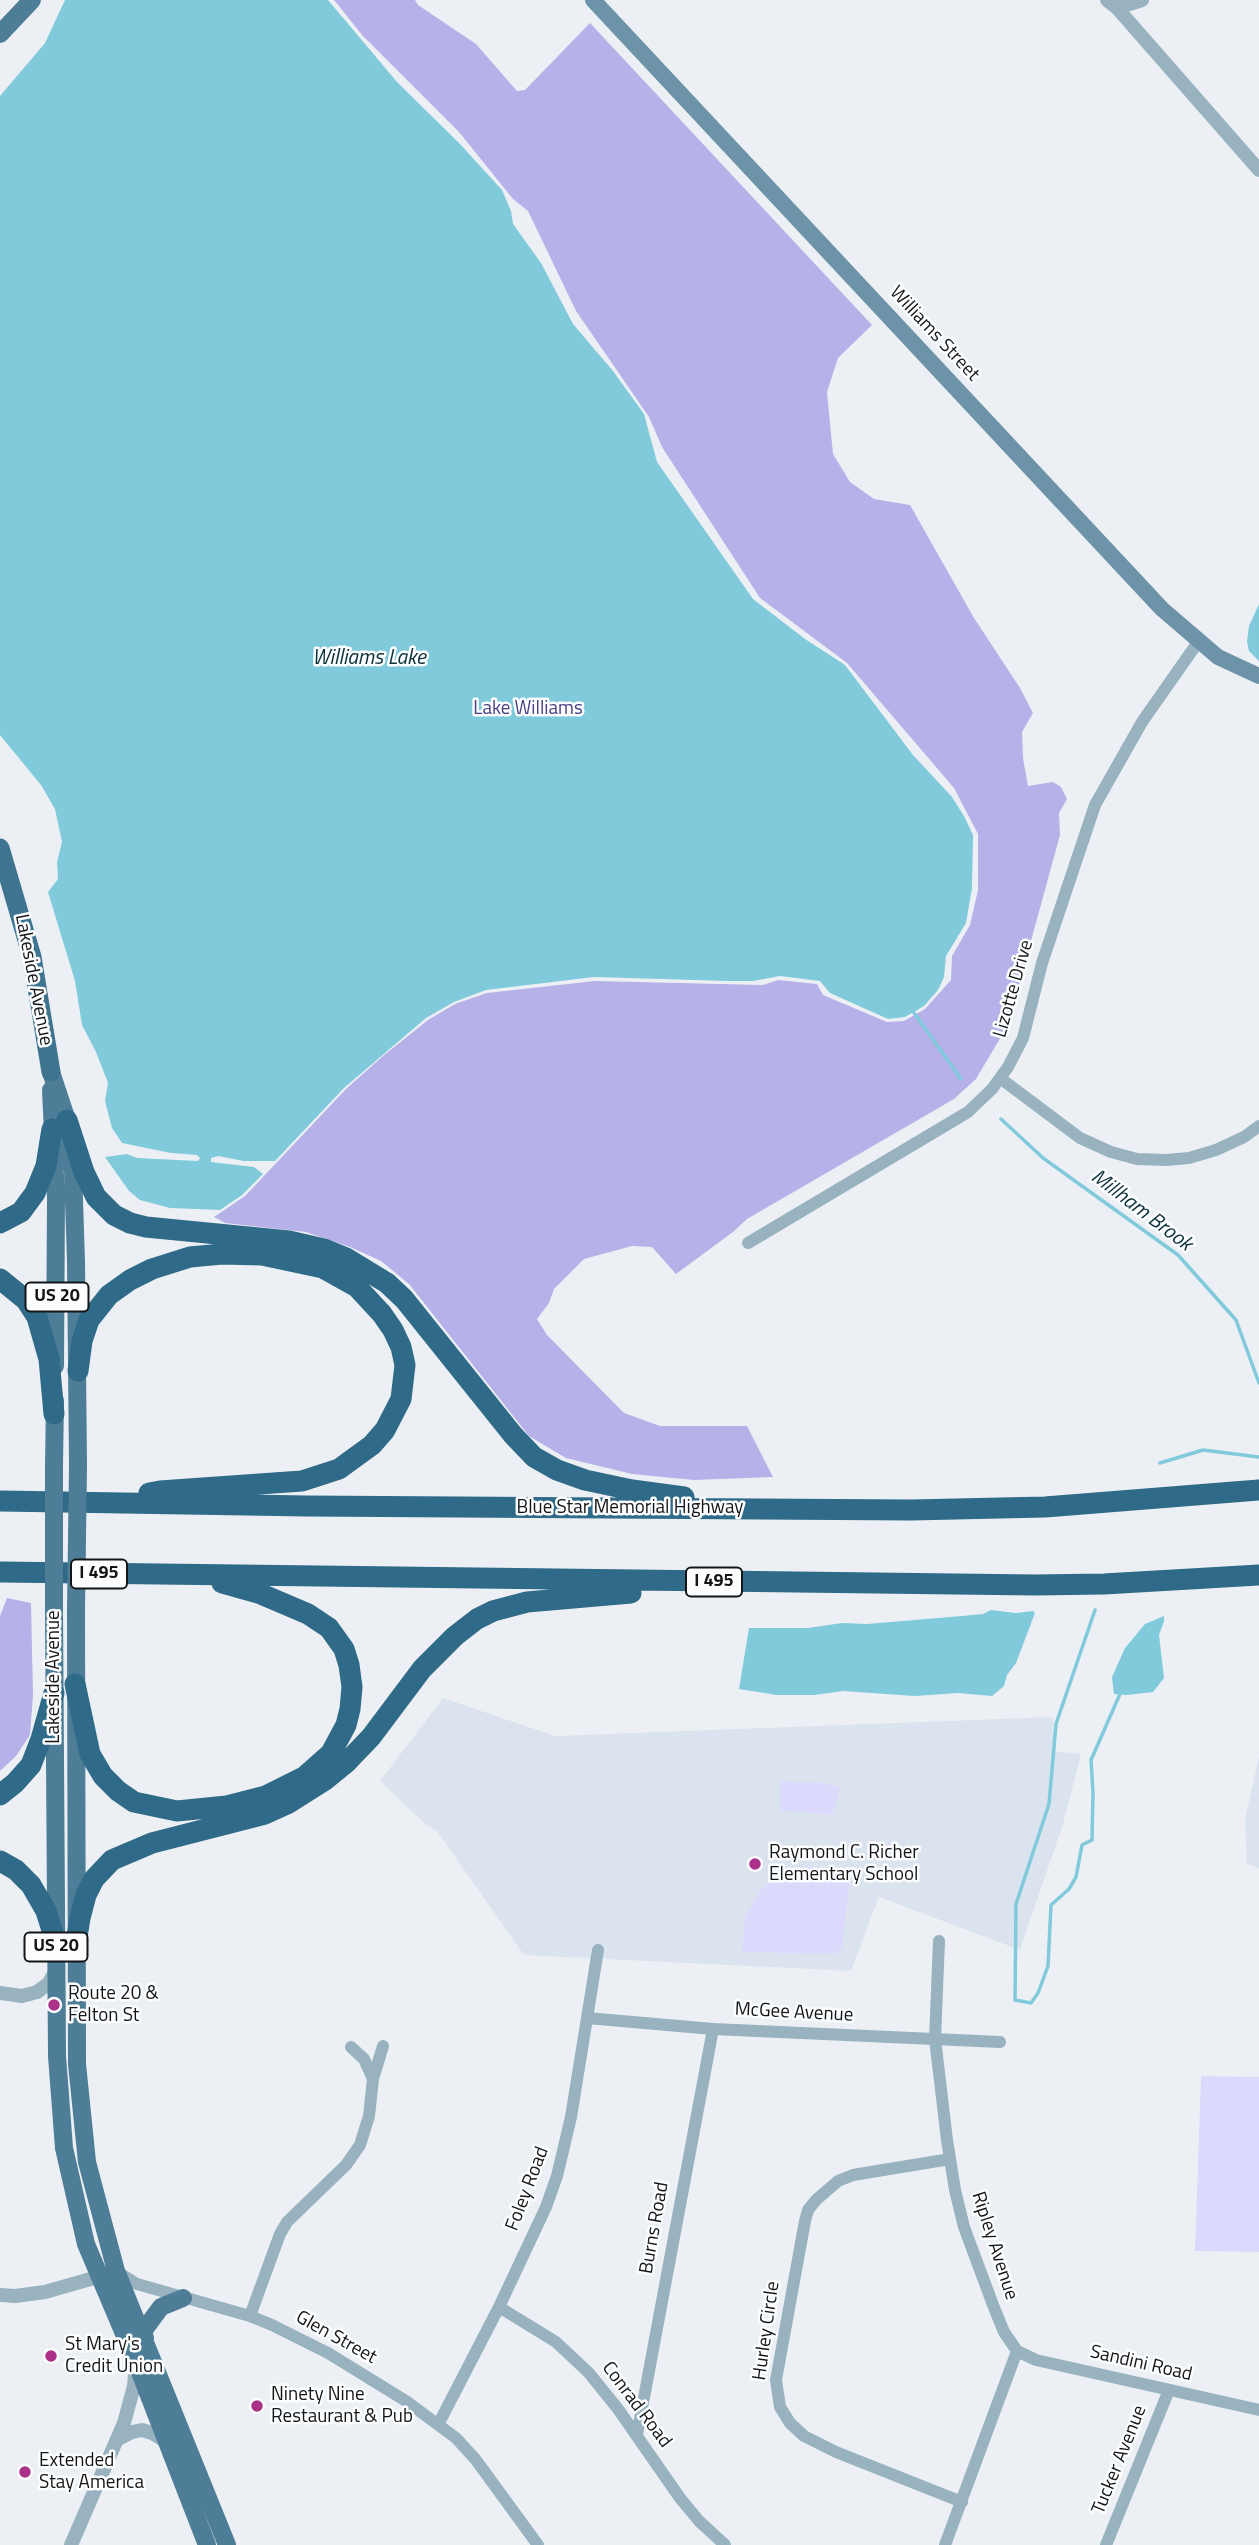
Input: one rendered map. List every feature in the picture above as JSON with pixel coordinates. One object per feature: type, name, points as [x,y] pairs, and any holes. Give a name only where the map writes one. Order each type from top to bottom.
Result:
[{"type":"highway","name":"Lakeside Avenue","points":[[0,848],[32,957],[51,1072]]},
{"type":"highway","points":[[0,1223],[21,1212],[35,1194],[60,1124]]},
{"type":"highway","points":[[60,1124],[96,1196],[114,1215],[130,1223],[164,1230],[307,1244],[346,1258],[387,1283],[404,1299],[526,1451],[545,1464],[585,1479],[624,1489],[770,1509]]},
{"type":"highway","points":[[78,1371],[82,1341],[89,1320],[109,1295],[130,1280],[164,1264],[190,1257],[222,1254],[282,1258],[323,1268],[342,1276],[357,1287],[382,1314],[393,1330],[403,1356],[405,1382],[395,1414],[372,1445],[338,1469],[302,1481],[160,1491],[112,1504]]},
{"type":"highway","points":[[0,1279],[26,1300],[37,1317],[49,1359],[54,1414]]},
{"type":"highway","name":"Blue Star Memorial Highway","points":[[0,1501],[911,1510],[1003,1508],[1259,1490]]},
{"type":"highway","name":"I 495","points":[[0,1574],[1104,1584],[1259,1575]]},
{"type":"highway","points":[[75,1684],[89,1752],[103,1776],[134,1802],[155,1808],[177,1811],[218,1807],[258,1798],[297,1781],[331,1753],[346,1726],[352,1694],[347,1657],[335,1635],[308,1614],[261,1594],[216,1582],[169,1575]]},
{"type":"highway","points":[[66,1946],[80,1918],[86,1895],[94,1879],[112,1860],[152,1843],[265,1814],[287,1804],[325,1780],[371,1737],[422,1669],[439,1651],[463,1629],[485,1614],[518,1604],[570,1598],[838,1583]]},
{"type":"highway","points":[[0,1795],[31,1765],[54,1693]]},
{"type":"highway","points":[[0,1861],[16,1870],[31,1885],[66,1946]]},
{"type":"main road","points":[[0,34],[32,0]]},
{"type":"main road","name":"Williams Street","points":[[593,0],[1161,609],[1218,657],[1259,676]]},
{"type":"main road","name":"Lakeside Avenue","points":[[51,1072],[74,1197],[78,1371],[75,1684],[66,1946],[57,1969],[57,2056],[64,2147],[82,2229],[98,2277]]},
{"type":"main road","name":"Lakeside Avenue","points":[[60,1124],[54,1414],[54,1693],[66,1946],[84,2142],[92,2187],[116,2271]]},
{"type":"main road","name":"US 20","points":[[116,2271],[227,2545]]},
{"type":"main road","name":"US 20","points":[[98,2277],[136,2362],[207,2545]]},
{"type":"main road","points":[[145,2338],[147,2326],[161,2307],[183,2298]]},
{"type":"street","points":[[1112,4],[1142,0]]},
{"type":"street","points":[[1112,4],[1259,170]]},
{"type":"street","name":"Lizotte Drive","points":[[748,1243],[968,1112],[1000,1078],[1023,1038],[1042,963],[1095,806],[1142,722],[1198,642]]},
{"type":"street","points":[[1000,1078],[1080,1138],[1111,1152],[1137,1159],[1189,1158],[1216,1150],[1244,1137],[1259,1126]]},
{"type":"street","name":"Ripley Avenue","points":[[939,1941],[935,2039],[950,2159],[964,2227],[1000,2323],[1017,2351]]},
{"type":"street","name":"Foley Road","points":[[439,2423],[499,2307],[542,2216],[557,2176],[571,2117],[598,1950]]},
{"type":"street","points":[[0,1993],[22,1996],[37,1992],[48,1984],[57,1969]]},
{"type":"street","name":"McGee Avenue","points":[[587,2018],[713,2029],[1000,2042]]},
{"type":"street","name":"Burns Road","points":[[637,2435],[713,2029]]},
{"type":"street","points":[[250,2316],[280,2234],[287,2222],[346,2165],[360,2145],[369,2116],[373,2079],[383,2046]]},
{"type":"street","points":[[351,2047],[364,2059],[373,2079]]},
{"type":"street","name":"Hurley Circle","points":[[950,2159],[853,2175],[832,2185],[812,2205],[805,2221],[776,2380],[780,2407],[790,2423],[804,2436],[836,2452],[961,2502]]},
{"type":"street","points":[[0,2295],[35,2294],[116,2271]]},
{"type":"street","name":"Glen Street","points":[[116,2271],[137,2284],[250,2316],[302,2338],[439,2423],[476,2460],[538,2545]]},
{"type":"street","name":"Conrad Road","points":[[499,2307],[556,2342],[573,2356],[637,2435],[680,2498],[699,2521],[725,2545]]},
{"type":"street","points":[[945,2545],[1017,2351]]},
{"type":"street","name":"Sandini Road","points":[[1017,2351],[1036,2360],[1259,2410]]},
{"type":"street","points":[[71,2545],[118,2439],[132,2397],[136,2362]]},
{"type":"street","name":"Tucker Avenue","points":[[1106,2545],[1169,2390]]},
{"type":"street","points":[[118,2439],[142,2430],[167,2442]]},
{"type":"shaded area","points":[[334,0],[415,0],[418,5],[476,44],[517,91],[525,90],[590,23],[872,325],[838,358],[827,392],[833,454],[850,482],[874,499],[910,505],[974,618],[1020,688],[1033,713],[1022,732],[1028,786],[1053,782],[1061,787],[1067,799],[1059,813],[1060,835],[1008,1025],[976,1079],[954,1099],[747,1219],[676,1274],[652,1247],[632,1246],[584,1259],[554,1289],[549,1303],[537,1319],[547,1335],[624,1413],[660,1426],[747,1426],[773,1477],[694,1480],[632,1474],[566,1458],[529,1436],[409,1284],[381,1261],[306,1232],[225,1223],[214,1217],[245,1196],[346,1089],[383,1056],[428,1020],[455,1004],[487,993],[595,981],[763,985],[778,980],[817,984],[823,995],[887,1022],[904,1021],[925,1009],[951,980],[952,956],[970,925],[978,890],[978,834],[954,788],[847,663],[760,598],[662,447],[649,417],[576,311],[528,211],[513,199],[459,132],[363,36]]},
{"type":"shaded area","points":[[7,1598],[31,1603],[33,1695],[30,1735],[16,1756],[0,1771],[0,1616]]},
{"type":"shaded area","name":"Raymond C. Richer Elementary School","points":[[443,1698],[555,1736],[1053,1717],[1054,1751],[1081,1754],[1063,1824],[1020,1950],[879,1897],[851,1971],[524,1955],[437,1831],[424,1823],[380,1781]]},
{"type":"shaded area","points":[[1259,1756],[1259,1868],[1247,1864],[1245,1820]]},
{"type":"shaded area","points":[[780,1781],[825,1783],[840,1788],[832,1815],[780,1810]]},
{"type":"shaded area","points":[[799,1866],[851,1869],[842,1948],[836,1954],[742,1952],[745,1917],[761,1889]]},
{"type":"shaded area","points":[[1201,2076],[1259,2077],[1259,2252],[1195,2251]]},
{"type":"water","name":"Williams Lake","points":[[65,0],[328,0],[397,82],[502,190],[513,224],[541,263],[573,324],[613,371],[644,414],[657,462],[753,599],[805,639],[845,665],[913,755],[952,797],[964,816],[973,835],[972,888],[966,923],[946,956],[944,977],[938,990],[924,1006],[905,1017],[888,1019],[830,993],[820,981],[780,976],[753,981],[594,977],[486,990],[454,1002],[426,1018],[344,1088],[275,1161],[244,1161],[218,1156],[211,1158],[211,1162],[254,1167],[263,1174],[242,1195],[220,1210],[170,1208],[140,1200],[129,1191],[105,1157],[127,1154],[137,1158],[198,1161],[200,1158],[197,1155],[171,1153],[122,1143],[112,1128],[105,1101],[108,1083],[82,1025],[75,981],[48,892],[58,879],[57,862],[62,842],[55,809],[41,785],[0,735],[0,96],[45,43]]},
{"type":"water","points":[[1259,604],[1259,661],[1249,651],[1247,642],[1249,626]]},
{"type":"water","points":[[991,1610],[1035,1613],[1016,1663],[1007,1675],[1004,1686],[992,1696],[958,1693],[915,1696],[843,1691],[814,1695],[777,1695],[739,1689],[749,1628],[867,1624],[983,1614]]},
{"type":"water","points":[[1164,1616],[1159,1635],[1164,1678],[1153,1692],[1114,1694],[1112,1677],[1125,1648],[1145,1624]]},
{"type":"waterway","name":"Millham Brook","points":[[912,1010],[961,1079]]},
{"type":"waterway","name":"Millham Brook","points":[[1001,1119],[1043,1158],[1178,1255],[1236,1320],[1259,1383]]},
{"type":"waterway","name":"Millham Brook","points":[[1160,1463],[1203,1450],[1259,1457]]},
{"type":"waterway","name":"Millham Brook","points":[[1095,1610],[1056,1724],[1049,1804],[1016,1904],[1015,2000],[1031,2003],[1038,1993],[1048,1966],[1051,1905],[1069,1889],[1076,1877],[1082,1845],[1092,1840],[1091,1760],[1120,1694]]},
{"type":"place","name":"Raymond C. Richer Elementary School","points":[[755,1864]]},
{"type":"place","name":"Route 20 & Felton St","points":[[54,2005]]},
{"type":"place","name":"St Mary's Credit Union","points":[[51,2356]]},
{"type":"place","name":"Ninety Nine Restaurant & Pub","points":[[257,2406]]},
{"type":"place","name":"Extended Stay America","points":[[25,2472]]},
{"type":"park label","name":"Lake Williams","points":[[528,709]]}]
